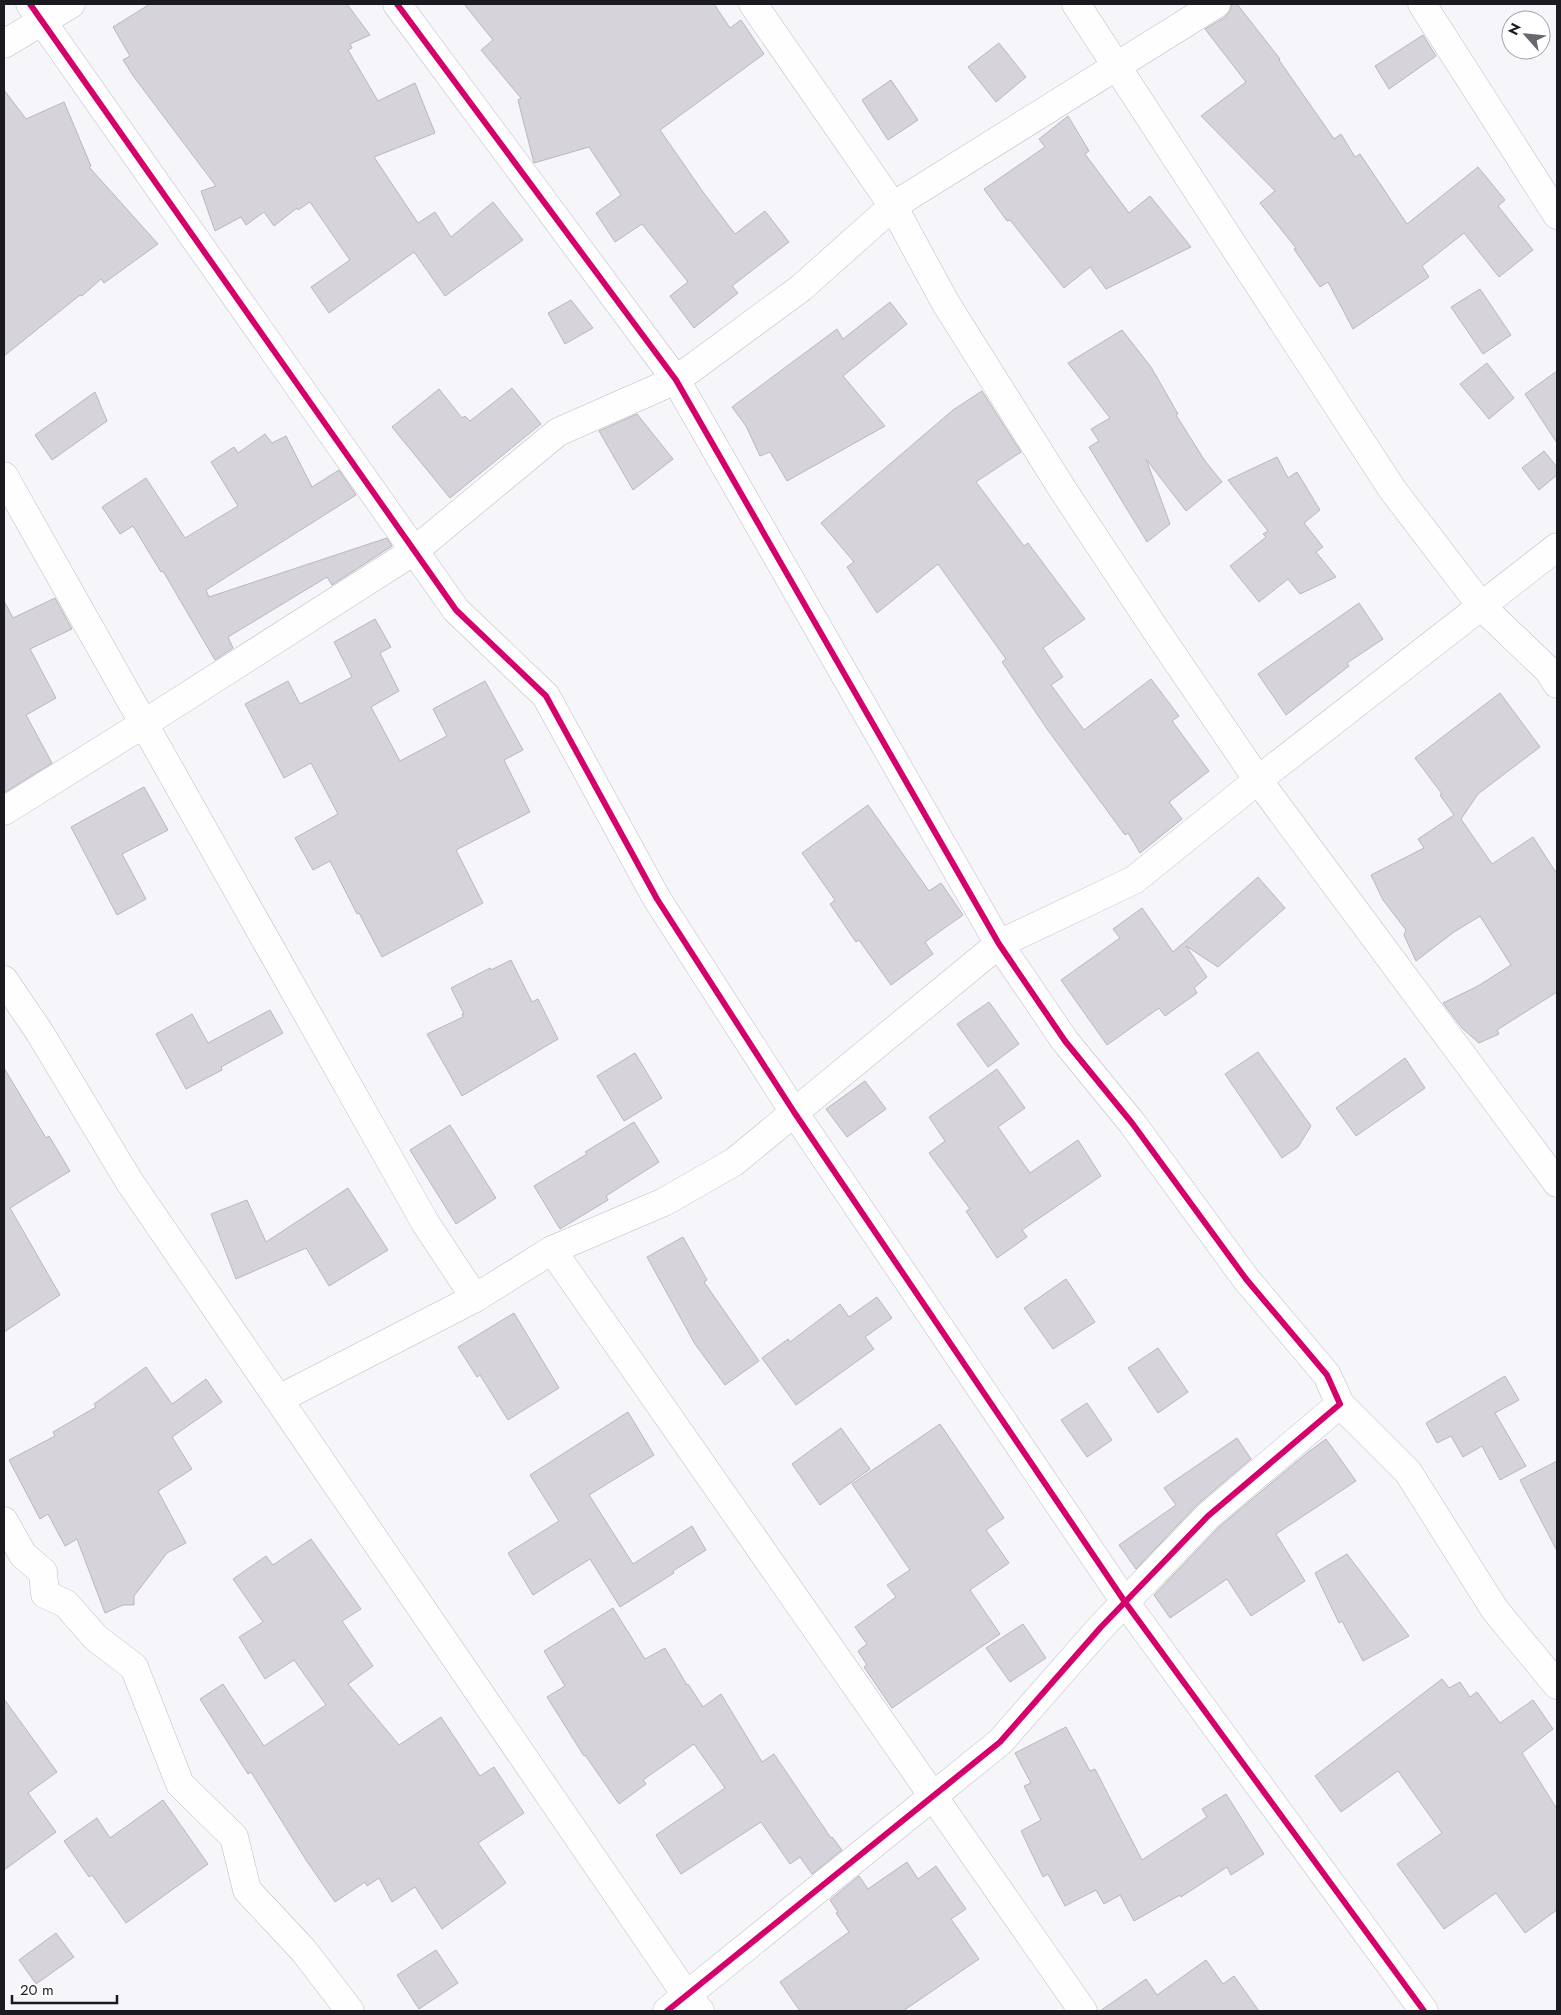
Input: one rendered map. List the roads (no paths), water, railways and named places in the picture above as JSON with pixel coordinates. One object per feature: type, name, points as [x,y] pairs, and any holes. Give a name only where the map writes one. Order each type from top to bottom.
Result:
[{"type":"street","points":[[4,44],[36,13],[71,4]]},
{"type":"street","points":[[397,4],[676,380],[999,944],[1065,1041],[1132,1123],[1246,1279],[1327,1375],[1340,1404],[1408,1472],[1495,1610],[1557,1685]]},
{"type":"street","points":[[753,4],[894,206],[945,302],[1063,490],[1155,629],[1258,780],[1557,1183]]},
{"type":"street","points":[[1076,4],[1392,488],[1482,607],[1549,671],[1557,684]]},
{"type":"street","points":[[4,811],[414,551],[558,432],[676,380],[801,288],[894,206],[1216,4]]},
{"type":"street","points":[[1422,4],[1557,215]]},
{"type":"street","points":[[36,13],[456,610],[546,696],[657,899],[794,1112],[1125,1602],[1424,2011]]},
{"type":"street","points":[[4,476],[426,1224],[475,1298]]},
{"type":"street","points":[[279,1399],[475,1298],[552,1250],[664,1202],[734,1162],[999,944],[1134,880],[1258,780],[1557,547]]},
{"type":"street","points":[[4,980],[40,1033],[129,1181],[279,1399],[684,2006],[1000,1742],[1125,1602],[1208,1516],[1320,1423],[1340,1404]]},
{"type":"street","points":[[552,1250],[1083,2011]]},
{"type":"street","points":[[4,1521],[13,1562],[43,1572],[45,1594],[66,1604],[96,1638],[134,1667],[180,1784],[234,1837],[247,1890],[304,1952],[350,2011]]}]
